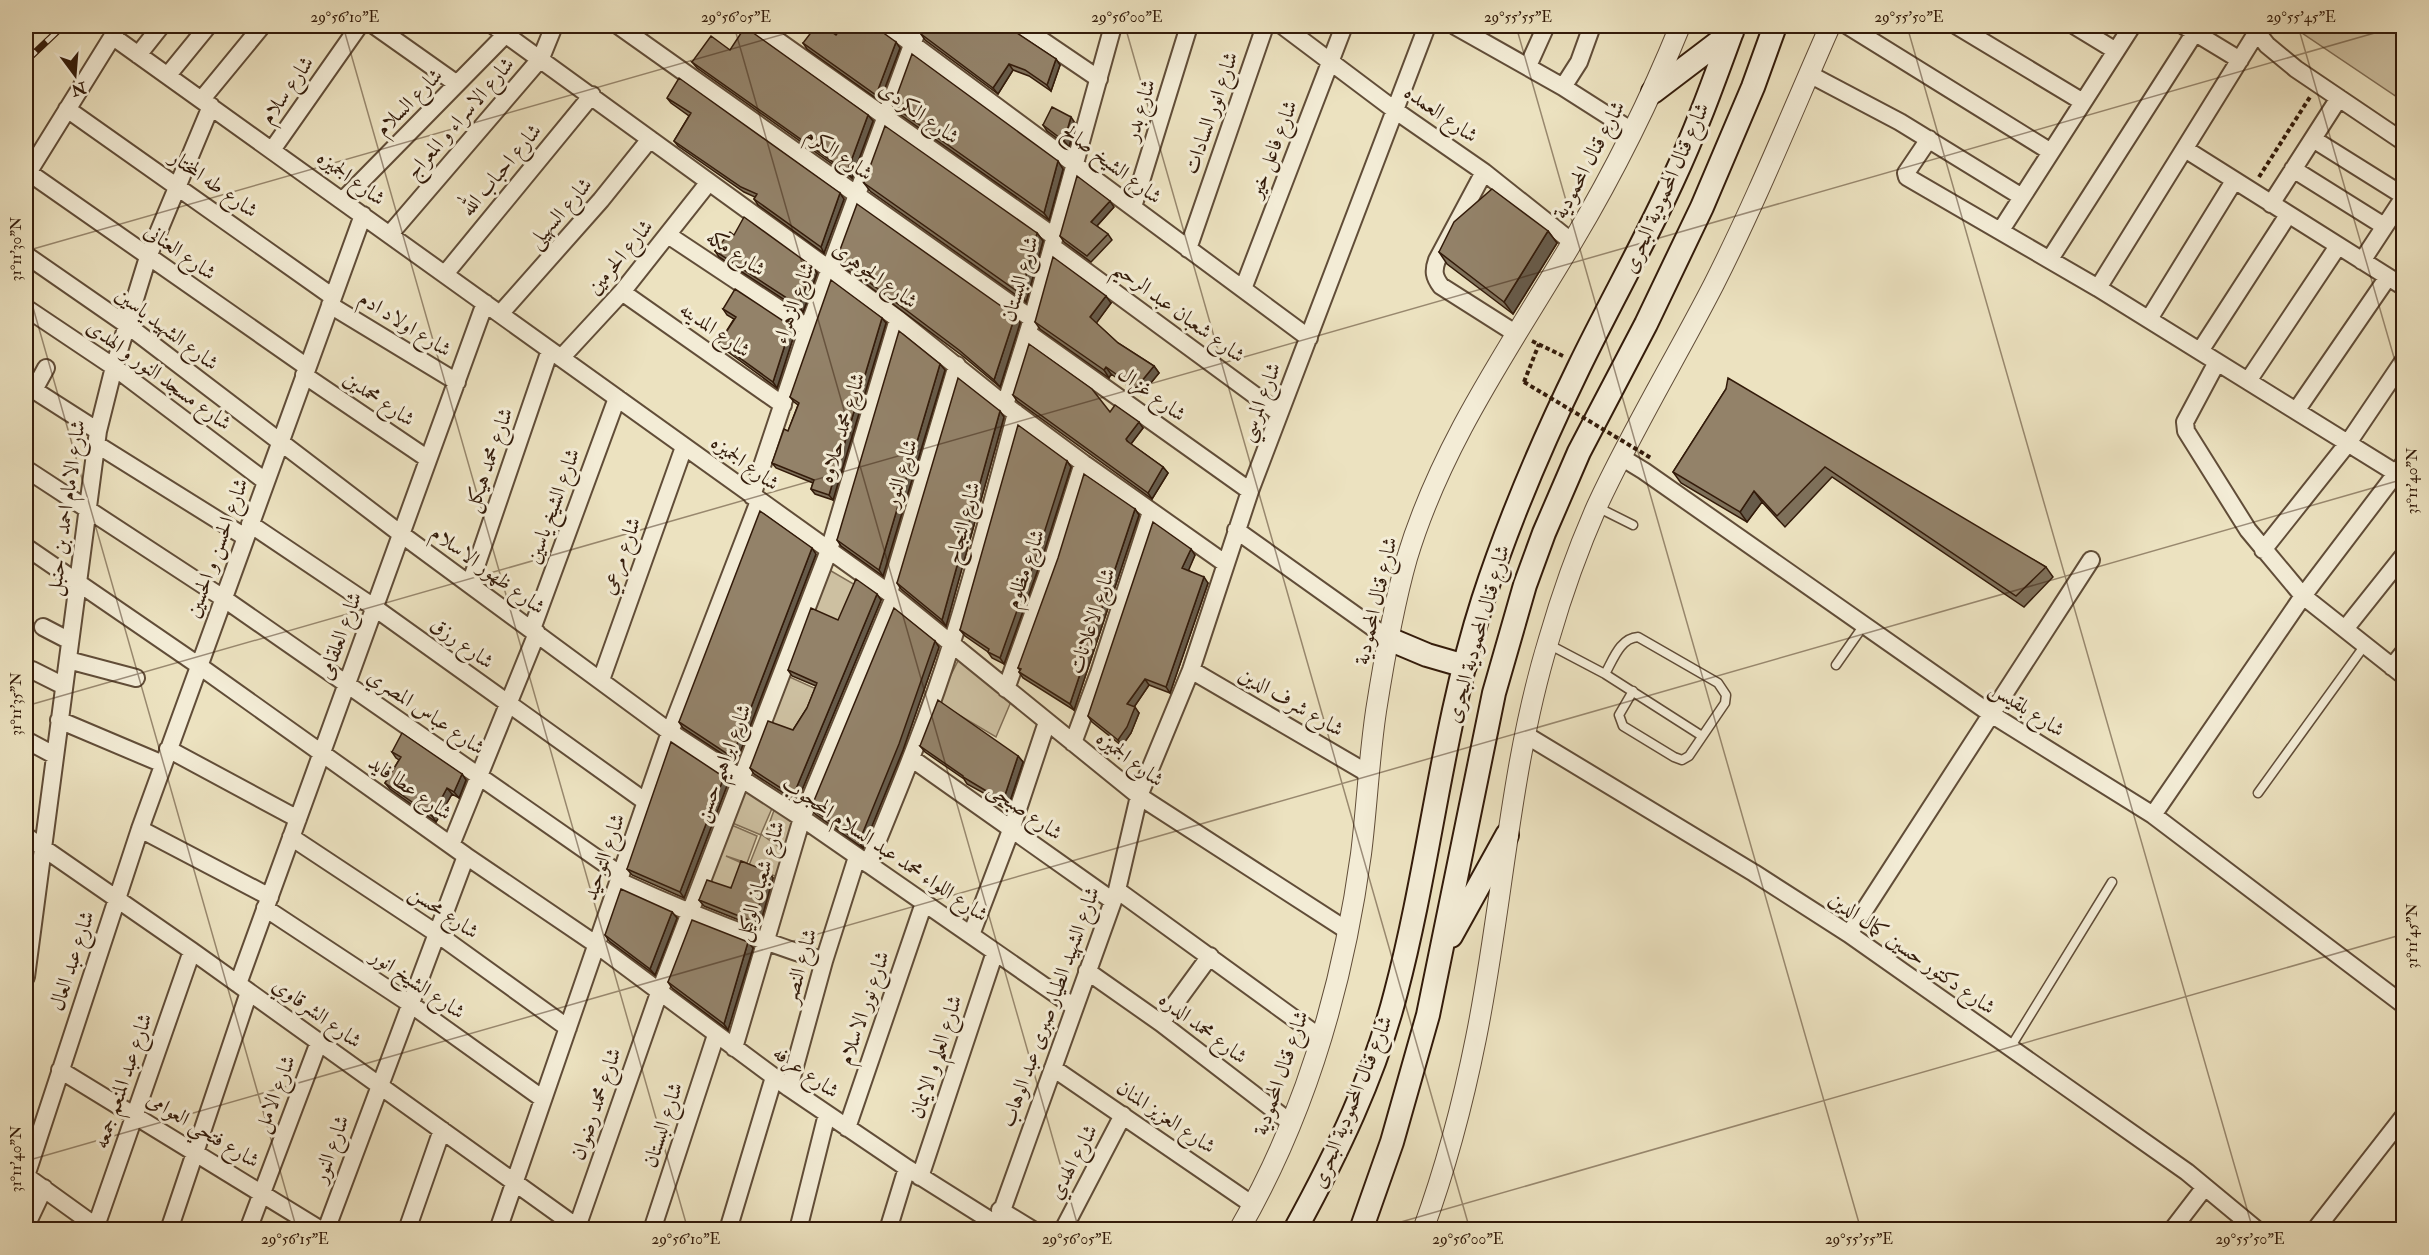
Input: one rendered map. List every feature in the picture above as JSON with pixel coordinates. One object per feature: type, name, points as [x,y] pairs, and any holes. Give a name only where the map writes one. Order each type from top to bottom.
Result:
[{"type":"main road","name":"شارع قنال المحمودية البحرى","points":[[1360,1230],[1392,1142],[1411,1078],[1443,950],[1494,693],[1525,585],[1544,533],[1579,453],[1646,324],[1702,207],[1753,87],[1775,26]]},
{"type":"main road","points":[[1653,92],[1733,28]]},
{"type":"main road","name":"شارع قنال المحمودية البحرى","points":[[1295,1230],[1324,1178],[1350,1119],[1375,1059],[1395,996],[1411,933],[1465,666],[1483,602],[1505,539],[1529,477],[1580,364],[1641,248],[1674,177],[1733,28]]},
{"type":"main road","points":[[1389,639],[1427,655],[1465,666]]},
{"type":"main road","points":[[1443,950],[1507,835]]},
{"type":"street","points":[[138,54],[161,26]]},
{"type":"street","points":[[168,75],[207,26]]},
{"type":"street","name":"شارع الامام احمد بن حنبل","points":[[26,977],[87,508],[98,437],[114,368],[148,257],[206,103],[262,26]]},
{"type":"street","name":"شارع سلام","points":[[272,150],[359,26]]},
{"type":"street","points":[[375,26],[458,84]]},
{"type":"street","name":"شارع الاسراء و المعراج","points":[[390,234],[541,58],[554,26]]},
{"type":"street","name":"شارع الكرم","points":[[619,26],[858,195],[1030,326]]},
{"type":"street","name":"شارع الكردى","points":[[757,26],[886,117],[1054,242]]},
{"type":"street","name":"شارع الشيخ صالح","points":[[888,26],[1309,338]]},
{"type":"street","name":"شارع الزهراء","points":[[755,499],[808,328],[920,26]]},
{"type":"street","points":[[1021,26],[1099,79]]},
{"type":"street","name":"شارع البستان","points":[[1011,409],[1030,326],[1113,26]]},
{"type":"street","name":"شارع بدر","points":[[1133,207],[1190,26]]},
{"type":"street","name":"شارع انور السادات","points":[[1188,249],[1265,26]]},
{"type":"street","name":"شارع العمده","points":[[1286,26],[1396,111],[1484,172],[1572,242]]},
{"type":"street","name":"شارع فاعل خير","points":[[1243,290],[1344,26]]},
{"type":"street","name":"شارع المرسي","points":[[1139,796],[1191,670],[1250,491],[1427,26]]},
{"type":"street","points":[[1455,26],[1528,66],[1632,132]]},
{"type":"street","points":[[1528,66],[1546,26]]},
{"type":"street","points":[[1563,87],[1578,62],[1592,26]]},
{"type":"street","name":"شارع قنال المحمودية","points":[[1239,1230],[1291,1123],[1321,1038],[1347,931],[1359,862],[1376,712],[1389,639],[1407,559],[1422,518],[1457,437],[1515,333],[1572,242],[1653,92],[1680,26]]},
{"type":"street","points":[[1423,1230],[1450,1148],[1472,1058],[1507,835],[1526,735],[1547,643],[1565,588],[1597,507],[1621,457],[1733,246],[1830,26]]},
{"type":"street","points":[[1848,26],[2051,152]]},
{"type":"street","points":[[1957,26],[2083,102]]},
{"type":"street","points":[[2074,26],[2115,51]]},
{"type":"street","points":[[2001,230],[2132,26]]},
{"type":"street","points":[[2050,259],[2192,28],[2240,60]]},
{"type":"street","points":[[2098,288],[2240,60],[2254,29],[2277,53],[2403,142]]},
{"type":"street","name":"شارع السلام","points":[[343,200],[458,84],[500,30]]},
{"type":"street","name":"شارع الجوهرى","points":[[500,30],[898,319],[1083,463],[1226,564]]},
{"type":"street","points":[[27,174],[115,31]]},
{"type":"street","name":"شارع الجميزه","points":[[115,31],[138,54],[891,595],[1139,796],[1347,931]]},
{"type":"street","points":[[1809,74],[1900,122],[2022,197]]},
{"type":"street","name":"شارع احباب الله","points":[[445,274],[592,95]]},
{"type":"street","points":[[2271,204],[2339,98]]},
{"type":"street","name":"شارع طه المختار","points":[[67,109],[177,185],[331,301]]},
{"type":"street","name":"شارع السهيلى","points":[[500,314],[559,249],[650,139]]},
{"type":"street","points":[[1929,139],[1906,173],[1907,177],[2050,259],[2348,443],[2401,472],[2304,597],[2153,815]]},
{"type":"street","points":[[2313,139],[2403,197],[2362,261]]},
{"type":"street","points":[[2185,149],[2362,261],[2398,280],[2296,411]]},
{"type":"street","points":[[2293,169],[2384,226]]},
{"type":"street","points":[[1484,172],[1434,269],[1436,279],[1441,286],[1515,333]]},
{"type":"street","name":"شارع العنانى","points":[[27,174],[148,257],[306,371]]},
{"type":"street","points":[[2149,319],[2234,181]]},
{"type":"street","name":"شارع الحرمين","points":[[555,354],[622,292],[709,182]]},
{"type":"street","name":"شارع الحسن و الحسين","points":[[116,897],[198,665],[363,215]]},
{"type":"street","points":[[2200,351],[2288,215]]},
{"type":"street","name":"شارع مكه","points":[[669,235],[808,328]]},
{"type":"street","name":"شارع شعبان عبد الرحيم","points":[[1054,242],[1279,413]]},
{"type":"street","points":[[2248,381],[2338,246]]},
{"type":"street","name":"شارع الشهيد ياسين","points":[[26,255],[127,325],[280,442]]},
{"type":"street","name":"شارع المدينه","points":[[622,292],[783,405]]},
{"type":"street","name":"شارع اولاد ادم","points":[[331,301],[457,382]]},
{"type":"street","name":"شارع العلقامى","points":[[169,1230],[195,1151],[267,903],[485,303]]},
{"type":"street","name":"شارع مسجد النور و الهدى","points":[[26,308],[114,368],[266,481]]},
{"type":"street","name":"شارع محمد حلاوه","points":[[829,550],[898,319]]},
{"type":"street","name":"شارع غزال","points":[[1030,326],[1250,491]]},
{"type":"street","name":"شارع محمد هيكل","points":[[470,584],[555,354]]},
{"type":"street","points":[[2263,550],[2348,443],[2403,360]]},
{"type":"street","points":[[2217,362],[2184,427],[2248,530],[2304,597],[2398,671],[2403,652]]},
{"type":"street","name":"شارع النور","points":[[891,595],[957,365]]},
{"type":"street","points":[[30,388],[46,368]]},
{"type":"street","name":"شارع محمدين","points":[[306,371],[428,459]]},
{"type":"street","name":"شارع رزق","points":[[30,388],[98,437],[375,608],[646,802]]},
{"type":"street","name":"شارع الشيخ ياسين","points":[[451,845],[534,631],[617,398]]},
{"type":"street","name":"شارع النجاح","points":[[952,645],[972,578],[1011,409]]},
{"type":"street","name":"شارع ظهور الاسلام","points":[[280,442],[670,732]]},
{"type":"street","name":"شارع مرعي","points":[[601,680],[684,447]]},
{"type":"street","name":"شارع بلقيس","points":[[1621,457],[1991,714],[2153,815],[2403,1005]]},
{"type":"street","name":"شارع مظلوم","points":[[1006,689],[1052,561],[1083,463]]},
{"type":"street","name":"شارع عباس المصري","points":[[26,469],[223,598],[479,776],[620,878],[689,913],[765,942],[824,961]]},
{"type":"street","name":"شارع التوحيد","points":[[498,1230],[670,732],[755,499]]},
{"type":"street","name":"شارع الاعلانات","points":[[1072,743],[1101,667],[1151,512]]},
{"type":"street","points":[[1236,530],[1389,639]]},
{"type":"street","name":"شارع عطا فايد","points":[[26,547],[597,945]]},
{"type":"street","name":"شارع ابراهيم حسن","points":[[659,993],[829,550]]},
{"type":"street","points":[[2345,629],[2403,555]]},
{"type":"street","points":[[1849,934],[2091,560]]},
{"type":"street","name":"شارع شعبان الوكيل","points":[[734,1048],[802,818],[891,595]]},
{"type":"street","points":[[43,627],[70,641]]},
{"type":"street","name":"شارع النصر","points":[[789,1088],[824,961],[863,861],[911,758],[952,645]]},
{"type":"street","points":[[68,660],[136,678]]},
{"type":"street","points":[[32,670],[64,686]]},
{"type":"street","name":"شارع شرف الدين","points":[[1191,670],[1369,774]]},
{"type":"street","points":[[59,720],[166,756],[298,819]]},
{"type":"street","points":[[971,935],[1011,830],[1047,722]]},
{"type":"street","name":"شارع اللواء محمد عبد السلام المحجوب","points":[[670,732],[802,818],[1073,1006]]},
{"type":"street","name":"شارع دكتور حسين كمال الدين","points":[[1526,735],[1754,873],[1849,934],[2205,1187],[2257,1230]]},
{"type":"street","points":[[26,740],[54,755]]},
{"type":"street","name":"شارع صبحى","points":[[911,758],[1011,830],[1210,956],[1321,1038]]},
{"type":"street","name":"شارع الشهيد الطيار صبرى عبد الوهاب","points":[[997,1221],[1115,895],[1139,796]]},
{"type":"street","name":"شارع الشيخ انور","points":[[140,829],[267,903],[543,1099]]},
{"type":"street","name":"شارع الشرقاوي","points":[[26,836],[192,951],[515,1181],[578,1229]]},
{"type":"street","name":"شارع محسن","points":[[291,837],[436,933],[568,1028]]},
{"type":"street","points":[[379,1085],[466,855]]},
{"type":"street","name":"شارع عبد العال","points":[[26,1176],[31,1138],[60,1070],[116,897]]},
{"type":"street","name":"شارع نور الاسلام","points":[[847,1128],[924,903]]},
{"type":"street","name":"شارع عرفه","points":[[597,945],[789,1088],[914,1172],[997,1221]]},
{"type":"street","name":"شارع عبد المنعم جمعه","points":[[99,1228],[135,1115],[192,951]]},
{"type":"street","name":"شارع العلم و الايمان","points":[[888,1230],[914,1172],[995,952]]},
{"type":"street","points":[[1161,1023],[1210,956]]},
{"type":"street","name":"شارع محمد الدره","points":[[1087,971],[1161,1023],[1291,1123]]},
{"type":"street","name":"شارع محمد رضوان","points":[[578,1229],[659,993]]},
{"type":"street","name":"شارع البستان","points":[[652,1230],[716,1035]]},
{"type":"street","name":"شارع الامل","points":[[248,1230],[319,1042]]},
{"type":"street","name":"شارع العزيز المنان","points":[[1053,1068],[1253,1205]]},
{"type":"street","name":"شارع فتحي العوامى","points":[[60,1070],[324,1230]]},
{"type":"street","points":[[728,1230],[774,1077]]},
{"type":"street","name":"شارع النور","points":[[324,1230],[379,1085]]},
{"type":"street","points":[[798,1230],[827,1114]]},
{"type":"street","name":"شارع الهدي","points":[[1063,1230],[1123,1115]]},
{"type":"street","points":[[2315,1230],[2403,1116]]},
{"type":"street","points":[[407,1230],[442,1130]]},
{"type":"street","points":[[26,1176],[99,1228]]},
{"type":"street","points":[[2172,1230],[2205,1187]]},
{"type":"street","points":[[29,1227],[44,1188]]},
{"type":"street","points":[[997,1221],[1033,1230]]},
{"type":"lane","points":[[1597,507],[1633,525]]},
{"type":"lane","points":[[1836,665],[1864,625]]},
{"type":"lane","points":[[1605,674],[1625,641],[1631,637],[1638,637],[1718,683],[1726,695],[1725,703],[1689,756],[1682,760],[1623,726],[1619,715],[1633,691]]},
{"type":"lane","points":[[1547,643],[1605,674],[1702,736]]},
{"type":"lane","points":[[2258,793],[2365,645]]},
{"type":"lane","points":[[2010,1048],[2112,882]]},
{"type":"path","points":[[2251,191],[2318,84]]},
{"type":"path","points":[[1515,333],[1580,364]]},
{"type":"path","points":[[1539,344],[1524,382],[1651,458]]},
{"type":"shaded area","points":[[2307,26],[2403,26],[2403,101],[2302,33]]},
{"type":"shaded area","points":[[826,568],[857,586],[841,624],[808,609]]},
{"type":"shaded area","points":[[960,657],[1008,695],[1010,704],[996,737],[937,702]]},
{"type":"shaded area","points":[[783,674],[823,692],[800,736],[767,723]]},
{"type":"shaded area","points":[[744,785],[773,806],[761,834],[786,852],[779,877],[748,868],[761,835],[730,822]]},
{"type":"shaded area","points":[[776,805],[797,820],[788,850],[765,835]]},
{"type":"shaded area","points":[[727,823],[757,836],[747,863],[726,856],[744,864],[733,890],[705,881]]},
{"type":"building","points":[[816,26],[823,26],[836,35],[843,26],[876,26],[896,42],[876,95],[803,43]]},
{"type":"building","points":[[923,26],[1009,26],[1056,59],[1047,85],[1025,70],[1009,64],[993,88],[921,34]]},
{"type":"building","points":[[745,27],[868,115],[847,172],[692,62],[711,36],[730,50]]},
{"type":"building","points":[[912,54],[1058,161],[1044,213],[893,106]]},
{"type":"building","points":[[679,78],[840,193],[821,247],[754,199],[757,194],[741,187],[674,141],[691,113],[667,98]]},
{"type":"building","points":[[1052,107],[1071,117],[1064,141],[1043,125]]},
{"type":"building","points":[[885,126],[1037,233],[1021,294],[864,183]]},
{"type":"building","points":[[1077,176],[1110,201],[1091,222],[1108,234],[1087,256],[1060,236]]},
{"type":"building","points":[[1492,189],[1548,231],[1504,302],[1439,252],[1454,222]]},
{"type":"building","points":[[857,204],[1015,316],[994,380],[959,350],[837,258]]},
{"type":"building","points":[[744,217],[813,267],[799,306],[715,251],[730,232],[734,235]]},
{"type":"building","points":[[1053,257],[1106,296],[1090,317],[1118,343],[1154,366],[1136,388],[1106,367],[1104,370],[1035,322]]},
{"type":"building","points":[[831,280],[882,318],[829,495],[811,489],[814,480],[772,463],[784,429],[788,431],[799,403],[790,397]]},
{"type":"building","points":[[735,289],[791,326],[773,382],[719,343],[736,317],[723,309]]},
{"type":"building","points":[[899,331],[940,364],[879,570],[837,540]]},
{"type":"building","points":[[1029,344],[1092,389],[1110,412],[1115,405],[1139,422],[1126,439],[1127,441],[1163,467],[1148,493],[1013,395]]},
{"type":"building","points":[[958,378],[1000,411],[942,620],[897,583]]},
{"type":"building","points":[[1728,378],[2046,567],[2016,596],[1825,467],[1777,516],[1754,491],[1740,512],[1673,472],[1726,389]]},
{"type":"building","points":[[1018,425],[1067,461],[1038,552],[1000,658],[988,652],[989,649],[960,630]]},
{"type":"building","points":[[1084,474],[1135,509],[1070,704],[1019,672],[1021,669],[1018,668],[1058,558]]},
{"type":"building","points":[[760,511],[812,548],[732,757],[679,722]]},
{"type":"building","points":[[1153,522],[1191,549],[1182,568],[1204,577],[1166,687],[1145,679],[1127,704],[1135,707],[1127,727],[1118,740],[1088,716]]},
{"type":"building","points":[[856,579],[877,594],[793,796],[750,768],[768,721],[793,730],[807,708],[817,683],[788,670],[811,608],[838,620]]},
{"type":"building","points":[[894,608],[935,641],[899,744],[859,842],[811,808]]},
{"type":"building","points":[[938,700],[1018,756],[1002,804],[991,797],[993,795],[920,746]]},
{"type":"building","points":[[402,733],[462,774],[454,792],[447,788],[432,816],[385,783],[401,757],[392,752]]},
{"type":"building","points":[[671,742],[724,777],[680,892],[627,869]]},
{"type":"building","points":[[741,861],[769,872],[754,922],[699,900],[707,880],[731,888]]},
{"type":"building","points":[[621,889],[672,912],[650,969],[605,935]]},
{"type":"building","points":[[692,920],[748,942],[724,1024],[668,982]]},
{"type":"railway","points":[[26,61],[63,26]]}]
